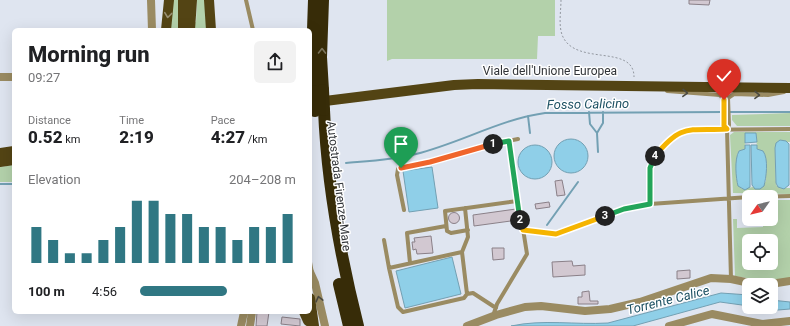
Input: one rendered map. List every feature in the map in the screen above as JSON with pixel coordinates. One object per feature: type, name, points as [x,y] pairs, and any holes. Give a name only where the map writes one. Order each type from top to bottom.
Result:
[{"type":"highway","name":"Autostrada Firenze-Mare","points":[[314,0],[312,60],[317,101],[325,210],[349,326]]},
{"type":"highway","name":"Autostrada Firenze-Mare","points":[[323,0],[321,57],[317,101],[325,140],[335,225],[358,326]]},
{"type":"main road","points":[[166,28],[170,0]]},
{"type":"main road","points":[[184,0],[186,26]]},
{"type":"main road","points":[[186,26],[192,0]]},
{"type":"main road","points":[[209,0],[211,28]]},
{"type":"main road","name":"Viale dell'Unione Europea","points":[[317,101],[454,85],[634,85],[790,89]]},
{"type":"main road","points":[[0,153],[12,151]]},
{"type":"main road","points":[[0,162],[12,160]]},
{"type":"street","points":[[150,0],[152,28]]},
{"type":"street","points":[[0,77],[12,77]]},
{"type":"street","points":[[467,326],[493,316],[525,307],[541,306],[585,311],[610,309],[640,302],[711,278],[731,279],[750,283],[777,283],[790,281]]},
{"type":"street","points":[[312,279],[325,326]]},
{"type":"street","points":[[241,326],[244,314]]},
{"type":"street","points":[[250,326],[252,314]]},
{"type":"street","points":[[669,326],[712,314],[725,315],[758,323],[790,321]]},
{"type":"lane","points":[[246,0],[253,28]]},
{"type":"lane","points":[[647,86],[674,92],[718,94],[726,101],[730,197],[731,279]]},
{"type":"lane","points":[[726,101],[734,94],[768,95],[790,89]]},
{"type":"lane","points":[[650,204],[650,174],[652,161],[669,140],[686,130],[790,129]]},
{"type":"lane","points":[[404,210],[397,175],[398,169],[434,161],[482,146],[518,139]]},
{"type":"lane","points":[[493,316],[496,308],[526,258],[527,250],[509,141]]},
{"type":"lane","points":[[778,196],[790,196]]},
{"type":"lane","points":[[523,230],[556,234],[624,209],[650,204],[742,197]]},
{"type":"lane","points":[[468,230],[448,232],[445,211],[518,201]]},
{"type":"lane","points":[[465,208],[468,230],[467,242],[462,252],[467,294]]},
{"type":"lane","points":[[410,263],[407,234],[409,232],[446,226]]},
{"type":"lane","points":[[384,240],[398,307],[403,312],[464,298],[467,294],[475,293],[496,308]]},
{"type":"lane","points":[[389,268],[462,252]]},
{"type":"path","points":[[561,0],[561,30],[565,40],[571,46],[585,53],[617,58],[628,62],[633,68],[634,85]]},
{"type":"green space","points":[[173,0],[179,0],[178,24],[196,22],[197,0],[205,0],[207,28],[170,28]]},
{"type":"green space","points":[[387,0],[555,0],[555,36],[538,36],[537,59],[392,59],[387,61]]},
{"type":"green space","points":[[790,113],[790,126],[737,126],[732,120],[732,115]]},
{"type":"green space","points":[[734,132],[790,132],[790,142],[779,143],[775,148],[776,185],[780,188],[790,188],[790,194],[778,194],[778,190],[742,190],[742,193],[733,193],[730,135]],"holes":[[[745,133],[756,133],[757,149],[764,153],[766,181],[758,189],[753,187],[742,189],[737,182],[737,155],[739,151],[745,150]]]},
{"type":"green space","points":[[12,165],[12,182],[0,182],[0,167]]},
{"type":"green space","points":[[778,200],[790,200],[790,280],[778,281],[778,278],[746,278],[735,276],[733,219],[737,219],[737,228],[778,226]]},
{"type":"water","points":[[745,133],[756,133],[757,142],[745,143]]},
{"type":"water","points":[[574,139],[583,144],[587,149],[587,163],[583,168],[578,172],[568,173],[564,172],[555,163],[554,153],[555,149],[564,140]]},
{"type":"water","points":[[780,140],[786,141],[789,144],[789,185],[784,189],[778,187],[776,183],[775,148],[776,143]]},
{"type":"water","points":[[538,145],[547,150],[551,155],[551,169],[547,174],[542,178],[532,179],[528,178],[519,169],[518,159],[519,155],[528,146]]},
{"type":"water","points":[[745,145],[750,145],[750,187],[745,190],[738,186],[736,159],[739,151],[745,149]]},
{"type":"water","points":[[751,145],[757,145],[757,149],[763,151],[765,154],[765,183],[760,189],[755,189],[752,185]]},
{"type":"water","points":[[432,167],[438,208],[409,212],[403,171]]},
{"type":"water","points":[[452,257],[461,294],[405,308],[396,271]]},
{"type":"water","points":[[721,293],[742,294],[742,305],[720,302],[633,326],[511,326],[535,323],[608,323]]},
{"type":"water","points":[[778,301],[790,302],[790,309],[778,310]]},
{"type":"building","points":[[689,0],[710,0],[709,5],[689,4]]},
{"type":"building","points":[[562,180],[565,195],[557,196],[555,181]]},
{"type":"building","points":[[549,202],[550,207],[536,209],[535,204]]},
{"type":"building","points":[[516,209],[518,220],[474,226],[473,215]]},
{"type":"building","points":[[452,213],[456,213],[458,214],[458,222],[452,223],[449,220],[449,216]]},
{"type":"building","points":[[431,236],[433,253],[417,254],[416,249],[413,250],[412,242],[415,242],[414,238]]},
{"type":"building","points":[[492,248],[504,248],[504,259],[493,260]]},
{"type":"building","points":[[572,261],[573,266],[585,265],[585,275],[553,277],[552,262]]},
{"type":"building","points":[[690,270],[690,278],[677,279],[677,271]]},
{"type":"building","points":[[589,291],[590,301],[598,301],[598,304],[578,304],[578,297],[582,297],[582,292]]},
{"type":"building","points":[[257,314],[269,314],[267,326],[256,326]]},
{"type":"building","points":[[282,317],[300,319],[300,326],[281,324]]},
{"type":"waterway","points":[[589,112],[590,124],[597,133],[598,152]]},
{"type":"waterway","points":[[597,133],[603,123],[603,112]]},
{"type":"waterway","name":"Fosso Calicino","points":[[346,163],[390,159],[416,154],[449,144],[512,120],[545,113],[724,112]]},
{"type":"waterway","name":"Fosso Calicino","points":[[728,112],[790,112]]},
{"type":"waterway","points":[[528,116],[530,133]]},
{"type":"waterway","points":[[547,225],[578,182]]},
{"type":"waterway","name":"Fosso Calicino","points":[[0,184],[12,184]]},
{"type":"route","points":[[401,168],[434,161],[476,147],[509,141],[523,230],[556,234],[624,209],[650,204],[650,174],[651,165],[654,158],[669,140],[683,131],[727,129],[724,126],[724,100]]},
{"type":"water label","name":"Torrente Calice","points":[[668,300]]}]
